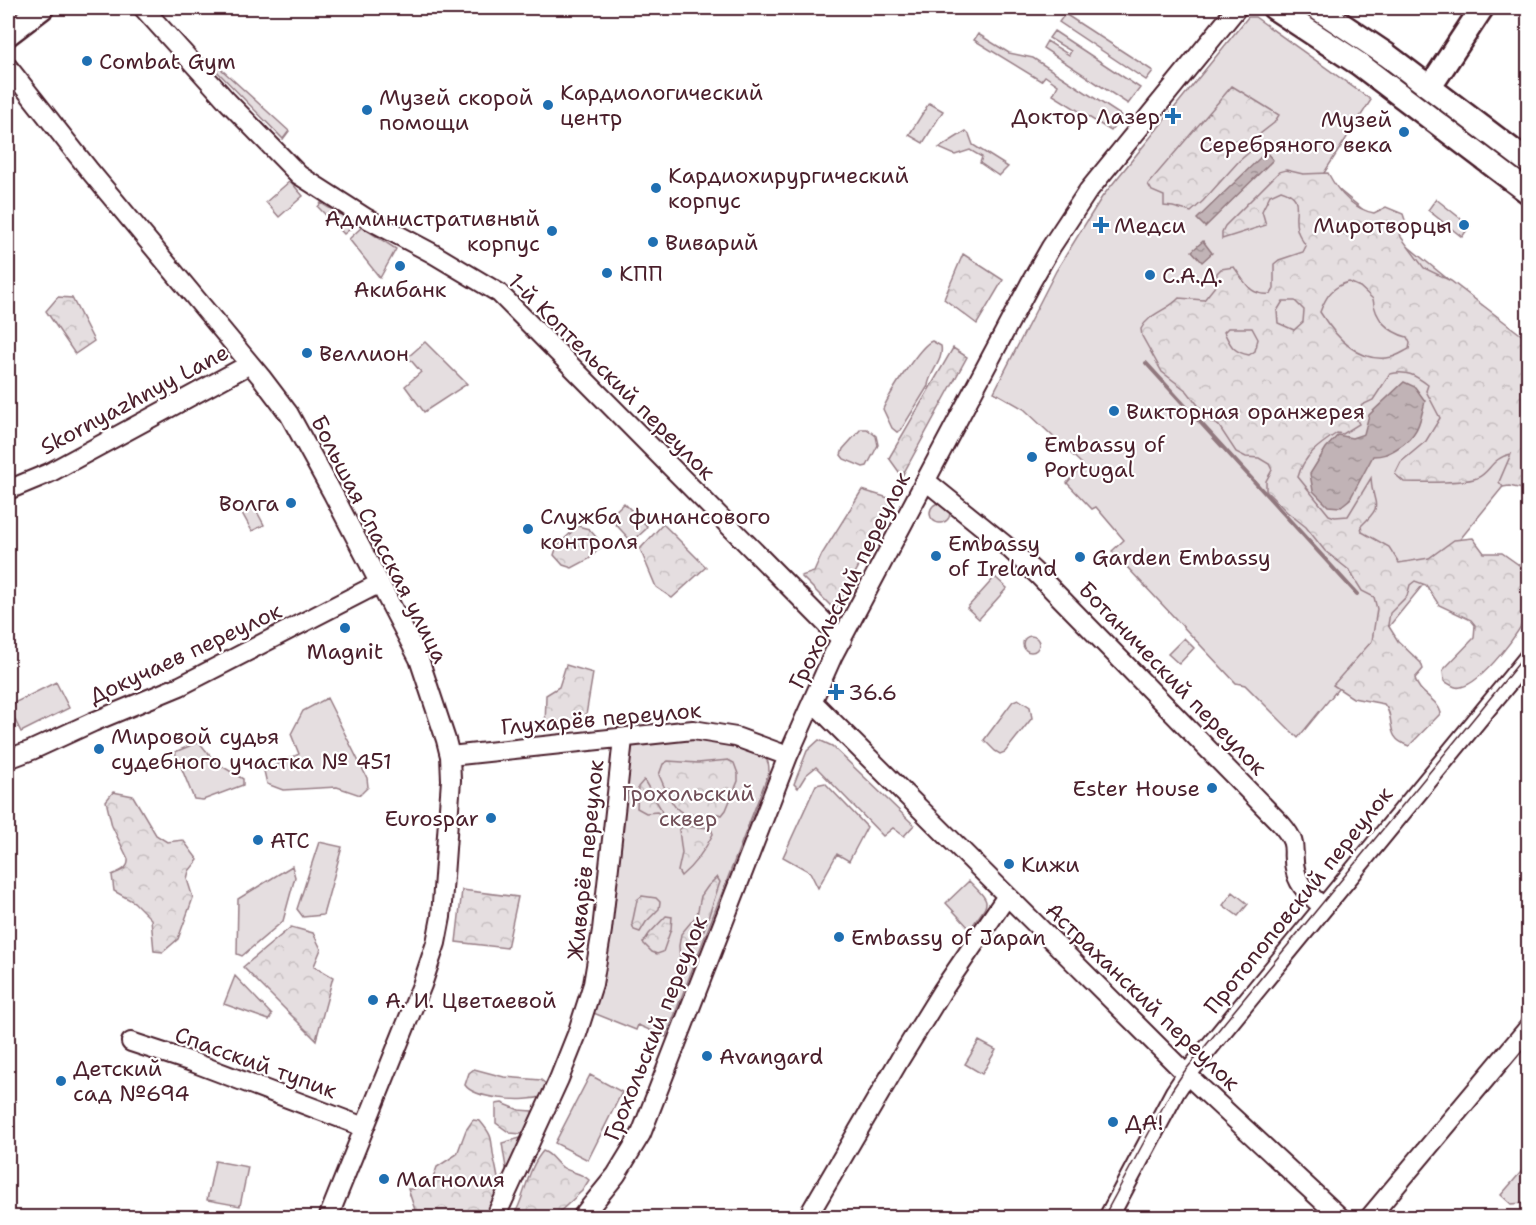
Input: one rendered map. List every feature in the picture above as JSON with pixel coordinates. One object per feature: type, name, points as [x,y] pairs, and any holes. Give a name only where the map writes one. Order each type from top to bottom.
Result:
[{"type":"main road","points":[[8,34],[42,8]]},
{"type":"main road","points":[[1274,8],[1378,78],[1528,192]]},
{"type":"main road","points":[[1317,8],[1430,87],[1528,162]]},
{"type":"main road","points":[[1430,87],[1482,8]]},
{"type":"street","name":"1-й Коптельский переулок","points":[[143,8],[299,175],[366,218],[432,253],[499,293],[842,639]]},
{"type":"street","name":"Грохольский переулок","points":[[581,1218],[616,1175],[641,1134],[788,756],[842,639],[1031,282],[1072,214],[1237,8]]},
{"type":"street","name":"Большая Спасская улица","points":[[8,67],[289,414],[307,444],[419,659],[450,756],[451,780],[444,880],[436,943],[422,985],[328,1218]]},
{"type":"street","name":"Skornyazhnyy Lane","points":[[8,490],[50,473],[250,364]]},
{"type":"street","name":"Ботанический переулок","points":[[926,481],[1010,549],[1040,577],[1281,824],[1294,842],[1294,862],[1299,880],[1308,894],[1323,907]]},
{"type":"street","name":"Докучаев переулок","points":[[8,759],[180,686],[380,583]]},
{"type":"street","name":"Протопоповский переулок","points":[[1108,1218],[1175,1092],[1187,1074],[1528,658]]},
{"type":"street","name":"Астраханский переулок","points":[[813,702],[1187,1074],[1341,1218]]},
{"type":"street","name":"Глухарёв переулок","points":[[450,756],[684,731],[713,732],[736,737],[788,756]]},
{"type":"street","name":"Живарёв переулок","points":[[495,1218],[559,1079],[593,984],[602,930],[623,739]]},
{"type":"street","points":[[807,1218],[918,1030],[1006,896]]},
{"type":"street","points":[[1369,1218],[1528,1028]]},
{"type":"street","name":"Спасский тупик","points":[[131,1042],[195,1063],[364,1127]]},
{"type":"green space","points":[[1065,14],[1153,71],[1146,80],[1059,22]]},
{"type":"green space","points":[[1248,17],[1255,17],[1371,100],[1322,176],[1528,345],[1528,456],[1298,738],[1245,685],[1236,683],[1112,551],[1124,540],[1096,507],[1092,509],[1067,483],[1082,464],[1024,409],[994,392],[1056,271],[1102,197]]},
{"type":"green space","points":[[1054,31],[1140,88],[1128,104],[1043,48],[1047,41],[1069,55],[1071,51],[1049,38]]},
{"type":"green space","points":[[978,34],[1009,53],[1033,58],[1122,116],[1111,131],[1053,95],[1058,85],[1045,76],[1041,81],[974,40]]},
{"type":"green space","points":[[211,60],[289,131],[283,139],[210,64]]},
{"type":"green space","points":[[1232,86],[1279,115],[1274,123],[1260,134],[1252,150],[1191,212],[1164,206],[1164,196],[1152,191],[1148,184]]},
{"type":"green space","points":[[929,103],[943,111],[923,143],[909,135]]},
{"type":"green space","points":[[966,131],[973,145],[1008,167],[999,176],[980,163],[982,157],[970,150],[955,155],[939,148]]},
{"type":"green space","points":[[1286,170],[1303,174],[1328,173],[1341,193],[1359,208],[1374,213],[1386,207],[1403,214],[1405,220],[1400,230],[1401,237],[1424,268],[1451,281],[1528,340],[1527,490],[1503,487],[1499,482],[1511,454],[1499,459],[1481,476],[1470,480],[1404,482],[1395,474],[1401,462],[1426,441],[1440,418],[1426,391],[1428,385],[1406,373],[1390,374],[1373,400],[1362,405],[1358,410],[1352,410],[1359,424],[1343,434],[1337,433],[1318,446],[1304,463],[1298,477],[1329,515],[1335,517],[1348,516],[1371,478],[1376,504],[1369,518],[1361,526],[1362,532],[1389,547],[1399,563],[1429,558],[1454,540],[1473,538],[1484,553],[1502,553],[1522,567],[1528,568],[1530,601],[1525,620],[1490,666],[1480,676],[1461,687],[1455,687],[1444,681],[1443,670],[1474,638],[1475,625],[1471,620],[1439,605],[1426,585],[1415,581],[1410,585],[1407,596],[1390,613],[1388,625],[1398,641],[1421,663],[1423,669],[1415,678],[1417,683],[1423,692],[1436,703],[1441,713],[1409,746],[1401,743],[1393,733],[1390,716],[1384,704],[1353,698],[1333,685],[1372,641],[1377,609],[1374,597],[1362,591],[1349,570],[1325,551],[1306,527],[1266,491],[1266,481],[1272,470],[1269,464],[1259,458],[1246,457],[1236,452],[1219,426],[1211,422],[1187,391],[1162,372],[1142,336],[1141,329],[1144,324],[1179,298],[1204,300],[1216,285],[1217,273],[1221,269],[1234,267],[1253,291],[1271,294],[1274,289],[1274,264],[1303,252],[1306,246],[1299,236],[1296,201],[1293,197],[1281,190],[1270,195],[1262,211],[1266,225],[1222,239],[1222,232],[1225,226],[1279,172]],"holes":[[[1349,282],[1360,287],[1373,299],[1376,313],[1384,324],[1394,332],[1407,337],[1410,343],[1409,349],[1392,357],[1369,357],[1359,353],[1341,339],[1320,312],[1331,292]],[[1283,301],[1295,301],[1304,310],[1303,322],[1294,330],[1278,323],[1277,311]],[[1228,328],[1252,328],[1258,339],[1255,351],[1249,355],[1236,350],[1224,332]]]},
{"type":"green space","points":[[290,181],[303,196],[279,217],[266,202]]},
{"type":"green space","points":[[1436,199],[1470,226],[1462,237],[1428,210]]},
{"type":"green space","points":[[321,203],[356,224],[344,234],[318,207]]},
{"type":"green space","points":[[362,227],[396,249],[380,278],[349,239]]},
{"type":"green space","points":[[963,254],[1003,280],[977,324],[944,299]]},
{"type":"green space","points":[[58,297],[72,298],[94,341],[75,354],[46,311]]},
{"type":"green space","points":[[932,341],[941,346],[940,357],[928,386],[901,430],[897,432],[892,428],[883,409],[898,382],[920,351]]},
{"type":"green space","points":[[425,342],[467,384],[424,412],[405,386],[421,372],[408,357]]},
{"type":"green space","points":[[953,348],[967,357],[902,476],[889,458]]},
{"type":"green space","points":[[861,429],[867,429],[876,436],[878,445],[867,466],[863,467],[844,459],[841,455],[843,449]]},
{"type":"green space","points":[[862,490],[895,500],[835,610],[801,576],[814,572],[822,554]]},
{"type":"green space","points":[[624,503],[647,526],[632,542],[609,517]]},
{"type":"green space","points":[[940,503],[947,506],[950,513],[947,520],[940,523],[933,520],[930,513],[933,506]]},
{"type":"green space","points":[[254,506],[264,525],[252,531],[242,513]]},
{"type":"green space","points":[[663,524],[706,567],[672,598],[656,587],[640,549]]},
{"type":"green space","points":[[578,526],[589,529],[603,545],[589,559],[572,568],[563,565],[554,555],[557,546]]},
{"type":"green space","points":[[995,577],[1007,588],[979,619],[967,608]]},
{"type":"green space","points":[[1028,636],[1034,636],[1039,644],[1037,650],[1028,652],[1023,647],[1023,641]]},
{"type":"green space","points":[[1184,638],[1194,648],[1179,664],[1168,654]]},
{"type":"green space","points":[[566,665],[593,673],[584,727],[545,729],[546,695],[559,687]]},
{"type":"green space","points":[[56,682],[69,708],[21,732],[8,706]]},
{"type":"green space","points":[[327,698],[367,778],[368,787],[360,795],[337,787],[283,790],[267,784],[264,771],[299,754],[291,734],[303,711]]},
{"type":"green space","points":[[1018,699],[1030,707],[1032,718],[1005,752],[1000,754],[984,740],[1013,701]]},
{"type":"green space","name":"Грохольский сквер","points":[[704,738],[760,755],[767,761],[769,772],[666,1037],[638,1025],[636,1030],[591,1012],[632,747],[636,744]]},
{"type":"green space","points":[[819,740],[832,746],[914,825],[904,836],[893,828],[883,836],[816,767],[806,775],[798,788],[794,784],[807,751]]},
{"type":"green space","points":[[199,742],[215,762],[243,779],[243,785],[203,800],[194,799],[175,752]]},
{"type":"green space","points":[[728,760],[734,763],[738,781],[722,815],[690,815],[677,809],[659,775],[663,764],[668,761],[698,763]]},
{"type":"green space","points":[[644,780],[661,809],[662,816],[657,812],[646,813],[637,808],[638,787]]},
{"type":"green space","points":[[825,783],[867,827],[849,861],[837,854],[818,888],[810,872],[783,857],[816,785]]},
{"type":"green space","points":[[113,792],[133,796],[156,835],[167,842],[183,840],[198,860],[189,871],[187,879],[193,898],[178,939],[163,952],[154,951],[151,919],[134,902],[114,891],[112,875],[125,867],[128,859],[112,826],[106,801]]},
{"type":"green space","points":[[683,826],[711,828],[713,834],[691,867],[681,876],[678,871],[682,853],[679,830]]},
{"type":"green space","points":[[319,842],[342,847],[323,915],[303,917],[297,909]]},
{"type":"green space","points":[[292,866],[295,877],[283,921],[242,956],[237,954],[238,899]]},
{"type":"green space","points":[[717,877],[720,882],[704,930],[694,945],[686,968],[681,971],[679,946],[681,934],[697,915],[701,896]]},
{"type":"green space","points":[[969,881],[982,895],[986,904],[970,929],[946,903]]},
{"type":"green space","points":[[462,890],[518,897],[507,948],[456,942]]},
{"type":"green space","points":[[1233,892],[1248,904],[1238,916],[1223,905]]},
{"type":"green space","points":[[642,896],[656,898],[660,902],[659,909],[640,932],[634,930],[632,924],[637,900]]},
{"type":"green space","points":[[666,916],[672,917],[671,929],[663,952],[657,954],[643,943]]},
{"type":"green space","points":[[291,927],[313,933],[321,949],[314,966],[333,977],[316,1040],[243,967]]},
{"type":"green space","points":[[235,976],[272,1015],[269,1020],[224,1004]]},
{"type":"green space","points":[[979,1041],[996,1050],[982,1074],[965,1064]]},
{"type":"green space","points":[[474,1069],[504,1077],[541,1080],[546,1084],[543,1096],[514,1099],[479,1094],[465,1085],[469,1073]]},
{"type":"green space","points":[[590,1075],[622,1092],[588,1160],[555,1143]]},
{"type":"green space","points":[[502,1103],[519,1110],[532,1111],[534,1119],[527,1131],[522,1134],[510,1133],[496,1123],[496,1104]]},
{"type":"green space","points":[[473,1120],[480,1121],[490,1135],[498,1175],[497,1202],[490,1217],[447,1217],[440,1214],[416,1213],[408,1189],[431,1184],[437,1167],[457,1154],[466,1130]]},
{"type":"green space","points":[[520,1138],[524,1143],[515,1165],[506,1168],[502,1143]]},
{"type":"green space","points":[[543,1151],[562,1167],[583,1175],[589,1180],[582,1191],[554,1217],[513,1217],[529,1175]]},
{"type":"green space","points":[[215,1161],[248,1167],[240,1206],[207,1200]]},
{"type":"green space","points":[[1528,1164],[1528,1198],[1524,1203],[1511,1204],[1501,1195]]},
{"type":"water","points":[[1266,152],[1273,160],[1205,227],[1197,219]]},
{"type":"water","points":[[1203,241],[1212,253],[1202,262],[1192,251]]},
{"type":"water","points":[[1404,382],[1415,387],[1425,401],[1413,435],[1396,449],[1380,456],[1373,456],[1350,499],[1340,507],[1328,506],[1313,491],[1310,474],[1326,448],[1338,435],[1352,438],[1364,434],[1369,415]]},
{"type":"waterway","points":[[1146,363],[1357,594]]},
{"type":"tram line","points":[[1103,1218],[1184,1072],[1528,652]]},
{"type":"place","name":"Combat Gym","points":[[87,61]]},
{"type":"place","name":"Кардиологический центр","points":[[548,105]]},
{"type":"place","name":"Музей скорой помощи","points":[[367,110]]},
{"type":"place","name":"Доктор Лазер","points":[[1173,116]]},
{"type":"place","name":"Музей Серебряного века","points":[[1404,132]]},
{"type":"place","name":"Кардиохирургический корпус","points":[[656,188]]},
{"type":"place","name":"Медси","points":[[1101,225]]},
{"type":"place","name":"Миротворцы","points":[[1464,225]]},
{"type":"place","name":"Административный корпус","points":[[552,231]]},
{"type":"place","name":"Виварий","points":[[653,242]]},
{"type":"place","name":"Акибанк","points":[[400,266]]},
{"type":"place","name":"КПП","points":[[607,273]]},
{"type":"place","name":"С.А.Д.","points":[[1150,275]]},
{"type":"place","name":"Веллион","points":[[307,353]]},
{"type":"place","name":"Викторная оранжерея","points":[[1114,411]]},
{"type":"place","name":"Embassy of Portugal","points":[[1032,457]]},
{"type":"place","name":"Волга","points":[[291,503]]},
{"type":"place","name":"Служба финансового контроля","points":[[528,529]]},
{"type":"place","name":"Embassy of Ireland","points":[[936,556]]},
{"type":"place","name":"Garden Embassy","points":[[1080,557]]},
{"type":"place","name":"Magnit","points":[[345,628]]},
{"type":"place","name":"36.6","points":[[836,692]]},
{"type":"place","name":"Мировой судья судебного участка № 451","points":[[99,749]]},
{"type":"place","name":"Ester House","points":[[1212,788]]},
{"type":"place","name":"Eurospar","points":[[491,818]]},
{"type":"place","name":"АТС","points":[[258,840]]},
{"type":"place","name":"Кижи","points":[[1009,864]]},
{"type":"place","name":"Embassy of Japan","points":[[839,937]]},
{"type":"place","name":"А. И. Цветаевой","points":[[373,1000]]},
{"type":"place","name":"Avangard","points":[[707,1056]]},
{"type":"place","name":"Детский сад №694","points":[[61,1081]]},
{"type":"place","name":"ДА!","points":[[1113,1122]]},
{"type":"place","name":"Магнолия","points":[[384,1179]]}]
